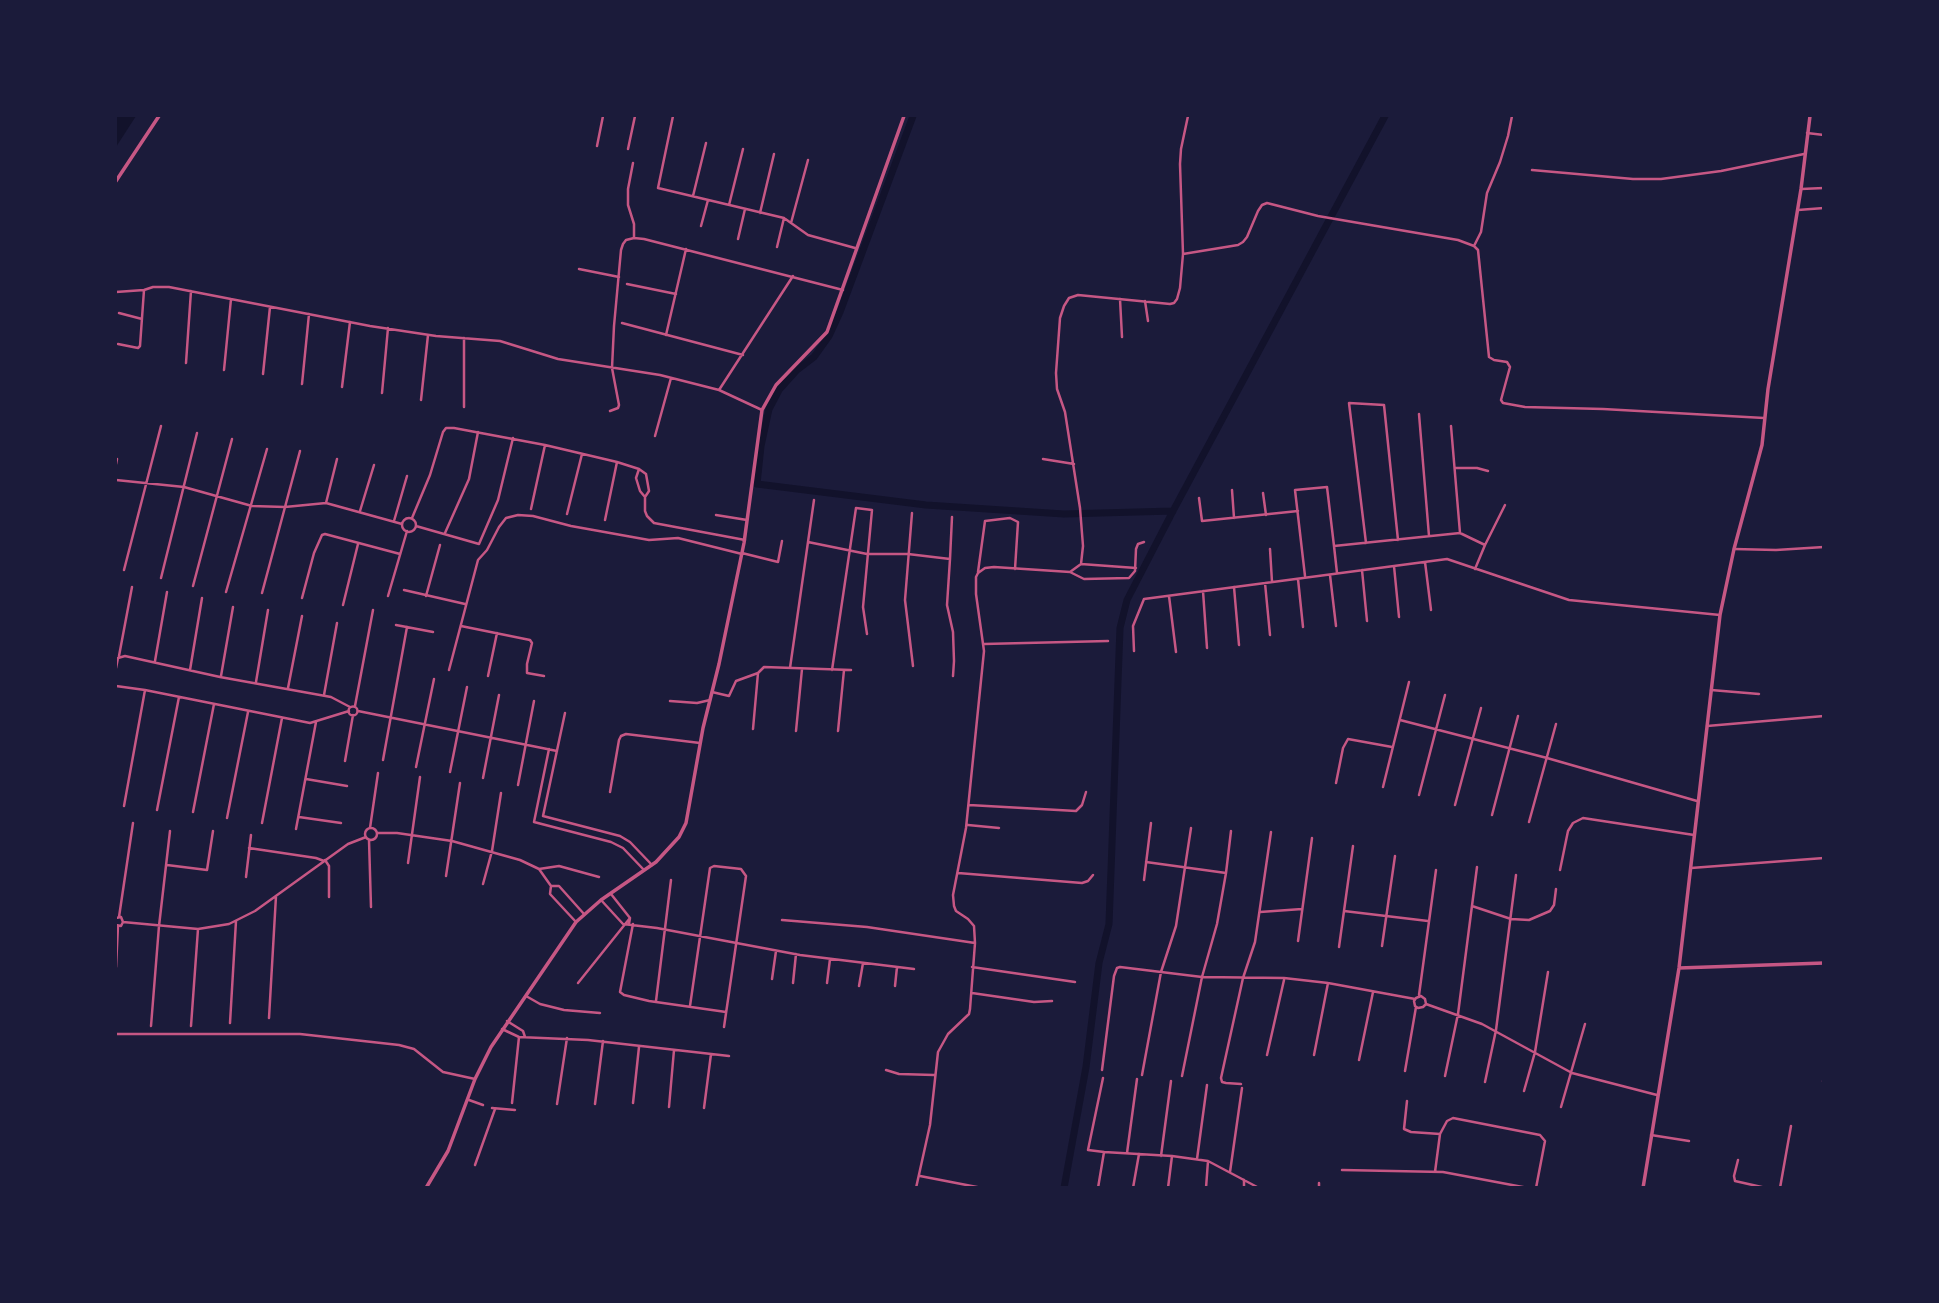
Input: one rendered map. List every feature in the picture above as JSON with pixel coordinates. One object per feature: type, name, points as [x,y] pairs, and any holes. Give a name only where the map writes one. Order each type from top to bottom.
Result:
[{"type":"street","points":[[116,181],[159,116]]},
{"type":"street","points":[[597,146],[603,116]]},
{"type":"street","points":[[628,149],[635,116]]},
{"type":"street","points":[[673,116],[658,188],[784,218],[808,235],[855,248]]},
{"type":"street","points":[[426,1188],[448,1151],[475,1079],[491,1046],[576,922],[601,900],[668,851],[686,823],[742,554],[762,410],[776,385],[827,332],[904,116]]},
{"type":"street","points":[[1081,564],[1083,546],[1074,464],[1065,412],[1057,389],[1060,318],[1069,298],[1079,295],[1170,304],[1177,299],[1183,254],[1180,164],[1188,116]]},
{"type":"street","points":[[1474,246],[1481,232],[1487,193],[1500,162],[1512,116]]},
{"type":"street","points":[[1643,1188],[1679,968],[1720,615],[1734,548],[1755,475],[1766,418],[1810,116]]},
{"type":"street","points":[[1807,133],[1824,135]]},
{"type":"street","points":[[693,196],[706,143]]},
{"type":"street","points":[[729,205],[743,149]]},
{"type":"street","points":[[1532,170],[1661,179],[1721,171],[1804,154]]},
{"type":"street","points":[[760,213],[774,155]]},
{"type":"street","points":[[791,223],[808,160]]},
{"type":"street","points":[[633,163],[628,205],[635,224],[634,238]]},
{"type":"street","points":[[1801,189],[1824,188]]},
{"type":"street","points":[[701,226],[708,200]]},
{"type":"street","points":[[1183,254],[1243,242],[1258,211],[1267,203],[1318,216],[1458,240],[1478,250],[1489,357],[1507,362],[1510,367],[1501,400],[1503,403],[1525,407],[1766,418]]},
{"type":"street","points":[[1798,210],[1824,208]]},
{"type":"street","points":[[738,239],[745,209]]},
{"type":"street","points":[[777,247],[784,218]]},
{"type":"street","points":[[610,411],[619,405],[612,368],[618,277],[626,240],[634,238],[843,290]]},
{"type":"street","points":[[666,335],[686,250]]},
{"type":"street","points":[[579,269],[618,277]]},
{"type":"street","points":[[719,390],[793,276]]},
{"type":"street","points":[[627,284],[676,294]]},
{"type":"street","points":[[116,292],[169,287],[428,335],[500,341],[558,359],[671,378],[719,390],[762,410]]},
{"type":"street","points":[[118,344],[139,347],[144,290]]},
{"type":"street","points":[[186,363],[191,292]]},
{"type":"street","points":[[224,370],[230,299]]},
{"type":"street","points":[[1120,299],[1122,337]]},
{"type":"street","points":[[1145,301],[1148,321]]},
{"type":"street","points":[[263,374],[270,307]]},
{"type":"street","points":[[120,313],[142,318]]},
{"type":"street","points":[[302,384],[309,314]]},
{"type":"street","points":[[342,387],[351,322]]},
{"type":"street","points":[[622,323],[743,355]]},
{"type":"street","points":[[382,393],[388,328]]},
{"type":"street","points":[[421,400],[428,335]]},
{"type":"street","points":[[464,338],[464,407]]},
{"type":"street","points":[[655,436],[671,378]]},
{"type":"street","points":[[1366,543],[1349,403],[1384,405],[1398,540]]},
{"type":"street","points":[[1419,414],[1429,537]]},
{"type":"street","points":[[124,570],[161,426]]},
{"type":"street","points":[[1451,426],[1460,533]]},
{"type":"street","points":[[412,518],[446,428],[513,438],[639,469],[646,474],[649,491],[645,497],[645,511],[654,523],[744,540]]},
{"type":"street","points":[[445,533],[468,479],[478,432]]},
{"type":"street","points":[[161,578],[198,433]]},
{"type":"street","points":[[416,526],[479,544],[498,500],[513,438]]},
{"type":"street","points":[[193,586],[232,439]]},
{"type":"street","points":[[531,509],[545,445]]},
{"type":"street","points":[[226,592],[267,449]]},
{"type":"street","points":[[262,593],[300,451]]},
{"type":"street","points":[[567,514],[582,454]]},
{"type":"street","points":[[116,464],[117,459]]},
{"type":"street","points":[[326,503],[337,459]]},
{"type":"street","points":[[1043,459],[1074,464]]},
{"type":"street","points":[[605,520],[617,462]]},
{"type":"street","points":[[360,511],[374,465]]},
{"type":"street","points":[[1455,468],[1488,471]]},
{"type":"street","points":[[639,469],[636,478],[645,497]]},
{"type":"street","points":[[394,522],[407,476]]},
{"type":"street","points":[[116,480],[184,487],[251,506],[285,507],[326,503],[402,524]]},
{"type":"street","points":[[1306,578],[1295,490],[1327,487],[1337,573]]},
{"type":"street","points":[[1232,490],[1234,518]]},
{"type":"street","points":[[1264,493],[1266,514]]},
{"type":"street","points":[[1199,498],[1202,521],[1297,511]]},
{"type":"street","points":[[790,668],[814,500]]},
{"type":"street","points":[[1475,569],[1505,505]]},
{"type":"street","points":[[832,670],[856,508],[872,510],[863,607],[867,634]]},
{"type":"street","points":[[912,513],[905,600],[913,666]]},
{"type":"street","points":[[449,670],[481,555],[487,550],[506,518],[518,515],[533,516],[649,540],[678,538],[778,562],[782,541]]},
{"type":"street","points":[[716,515],[747,520]]},
{"type":"street","points":[[952,517],[947,606],[953,632],[953,676]]},
{"type":"street","points":[[402,524],[406,519],[412,518]]},
{"type":"street","points":[[412,518],[416,526]]},
{"type":"street","points":[[916,1188],[930,1125],[938,1052],[948,1034],[969,1014],[974,926],[956,911],[953,889],[967,825],[982,682],[984,644],[975,586],[985,521],[1010,518],[1017,520],[1015,569]]},
{"type":"street","points":[[402,524],[407,531]]},
{"type":"street","points":[[407,531],[416,526]]},
{"type":"street","points":[[388,596],[407,531]]},
{"type":"street","points":[[1334,546],[1460,533],[1485,545]]},
{"type":"street","points":[[302,598],[322,535],[400,554]]},
{"type":"street","points":[[808,542],[867,554],[908,554],[950,559]]},
{"type":"street","points":[[978,573],[985,568],[994,567],[1070,572],[1084,579],[1129,578],[1136,568],[1134,553],[1138,544],[1144,542]]},
{"type":"street","points":[[343,605],[358,544]]},
{"type":"street","points":[[426,596],[440,545]]},
{"type":"street","points":[[1734,548],[1776,550],[1824,547]]},
{"type":"street","points":[[1270,549],[1272,582]]},
{"type":"street","points":[[1134,652],[1133,626],[1144,599],[1447,559],[1569,600],[1720,615]]},
{"type":"street","points":[[1425,562],[1431,610]]},
{"type":"street","points":[[1070,572],[1081,564],[1136,568]]},
{"type":"street","points":[[1394,566],[1399,617]]},
{"type":"street","points":[[1362,570],[1367,621]]},
{"type":"street","points":[[1330,575],[1336,626]]},
{"type":"street","points":[[1298,579],[1303,627]]},
{"type":"street","points":[[1265,583],[1270,635]]},
{"type":"street","points":[[116,667],[132,587]]},
{"type":"street","points":[[1234,587],[1239,645]]},
{"type":"street","points":[[404,590],[466,605]]},
{"type":"street","points":[[1203,591],[1207,648]]},
{"type":"street","points":[[155,663],[167,592]]},
{"type":"street","points":[[1169,596],[1176,652]]},
{"type":"street","points":[[190,670],[202,598]]},
{"type":"street","points":[[220,677],[233,607]]},
{"type":"street","points":[[256,683],[268,610]]},
{"type":"street","points":[[354,715],[351,708],[373,610]]},
{"type":"street","points":[[288,688],[302,616]]},
{"type":"street","points":[[324,696],[337,623]]},
{"type":"street","points":[[396,625],[433,632]]},
{"type":"street","points":[[461,626],[530,640],[532,643],[527,673],[544,676]]},
{"type":"street","points":[[383,760],[407,627]]},
{"type":"street","points":[[488,676],[497,633]]},
{"type":"street","points":[[984,644],[1108,641]]},
{"type":"street","points":[[118,658],[125,656],[220,677],[288,688],[341,701],[358,711],[557,751]]},
{"type":"street","points":[[712,692],[729,696],[736,681],[758,673],[764,667],[851,670]]},
{"type":"street","points":[[796,731],[802,669]]},
{"type":"street","points":[[838,731],[844,670]]},
{"type":"street","points":[[752,729],[758,673]]},
{"type":"street","points":[[416,767],[434,679]]},
{"type":"street","points":[[1383,787],[1409,682]]},
{"type":"street","points":[[116,686],[310,723],[351,708]]},
{"type":"street","points":[[450,772],[467,687]]},
{"type":"street","points":[[124,806],[145,690]]},
{"type":"street","points":[[1711,690],[1759,694]]},
{"type":"street","points":[[483,778],[499,695]]},
{"type":"street","points":[[1419,795],[1445,695]]},
{"type":"street","points":[[157,810],[179,697]]},
{"type":"street","points":[[670,701],[697,703],[710,700]]},
{"type":"street","points":[[518,785],[534,701]]},
{"type":"street","points":[[193,812],[214,705]]},
{"type":"street","points":[[1455,805],[1481,708]]},
{"type":"street","points":[[345,761],[354,715],[358,711]]},
{"type":"street","points":[[227,818],[248,712]]},
{"type":"street","points":[[534,822],[543,816],[565,713]]},
{"type":"street","points":[[1492,815],[1518,716]]},
{"type":"street","points":[[1707,726],[1824,716]]},
{"type":"street","points":[[262,823],[282,718]]},
{"type":"street","points":[[1399,720],[1546,758],[1698,802]]},
{"type":"street","points":[[296,830],[316,722]]},
{"type":"street","points":[[1529,822],[1556,724]]},
{"type":"street","points":[[610,792],[621,736],[626,734],[701,743]]},
{"type":"street","points":[[1336,783],[1343,748],[1348,739],[1392,747]]},
{"type":"street","points":[[534,822],[549,749]]},
{"type":"street","points":[[371,907],[366,831],[370,828],[378,773]]},
{"type":"street","points":[[408,863],[420,776]]},
{"type":"street","points":[[306,779],[346,786]]},
{"type":"street","points":[[446,876],[460,783]]},
{"type":"street","points":[[968,805],[1076,811],[1082,805],[1086,792]]},
{"type":"street","points":[[483,884],[492,851],[501,793]]},
{"type":"street","points":[[543,816],[620,836],[630,842],[652,865]]},
{"type":"street","points":[[298,817],[341,823]]},
{"type":"street","points":[[1560,870],[1568,831],[1573,823],[1583,818],[1694,835]]},
{"type":"street","points":[[534,822],[611,842],[623,848],[644,870]]},
{"type":"street","points":[[123,922],[122,918],[117,917],[132,823]]},
{"type":"street","points":[[1144,880],[1151,824]]},
{"type":"street","points":[[967,825],[999,828]]},
{"type":"street","points":[[584,835],[586,827]]},
{"type":"street","points":[[370,828],[377,833],[452,841],[520,860],[539,869],[551,886],[550,894],[576,922]]},
{"type":"street","points":[[1142,1075],[1161,972],[1176,926],[1191,828]]},
{"type":"street","points":[[151,1026],[170,831]]},
{"type":"street","points":[[167,864],[207,870],[213,831]]},
{"type":"street","points":[[1182,1076],[1202,977],[1217,924],[1231,831]]},
{"type":"street","points":[[1230,1172],[1242,1086],[1222,1082],[1221,1078],[1243,978],[1255,942],[1271,832]]},
{"type":"street","points":[[116,967],[117,925],[123,922],[198,929],[236,921],[255,911],[356,840],[375,840],[377,833]]},
{"type":"street","points":[[246,877],[251,835]]},
{"type":"street","points":[[1298,941],[1312,838]]},
{"type":"street","points":[[1339,947],[1353,846]]},
{"type":"street","points":[[249,848],[324,861],[329,866],[329,897]]},
{"type":"street","points":[[1382,946],[1395,856]]},
{"type":"street","points":[[1691,868],[1824,858]]},
{"type":"street","points":[[1146,863],[1226,873]]},
{"type":"street","points":[[539,869],[559,866],[599,877]]},
{"type":"street","points":[[691,1006],[710,867],[741,869],[746,876],[724,1027]]},
{"type":"street","points":[[1445,1076],[1458,1014],[1477,867]]},
{"type":"street","points":[[1102,1070],[1117,968],[1202,977],[1284,978],[1415,999],[1419,996],[1436,870]]},
{"type":"street","points":[[958,873],[1082,883],[1093,875]]},
{"type":"street","points":[[1485,1082],[1496,1030],[1516,875]]},
{"type":"street","points":[[656,1001],[671,880]]},
{"type":"street","points":[[551,886],[559,886],[584,914]]},
{"type":"street","points":[[1471,906],[1511,919],[1529,920],[1550,911],[1554,905],[1556,889]]},
{"type":"street","points":[[611,894],[630,918],[631,924],[620,992],[624,995],[726,1012]]},
{"type":"street","points":[[269,1018],[276,895]]},
{"type":"street","points":[[601,900],[623,924],[776,951],[914,969]]},
{"type":"street","points":[[1260,912],[1302,909]]},
{"type":"street","points":[[1344,911],[1428,921]]},
{"type":"street","points":[[578,983],[630,918]]},
{"type":"street","points":[[782,920],[867,927],[975,943]]},
{"type":"street","points":[[230,1023],[236,921]]},
{"type":"street","points":[[191,1026],[198,929]]},
{"type":"street","points":[[772,979],[776,951]]},
{"type":"street","points":[[793,983],[796,954]]},
{"type":"street","points":[[827,983],[830,959]]},
{"type":"street","points":[[859,986],[863,963]]},
{"type":"street","points":[[1679,968],[1824,963]]},
{"type":"street","points":[[895,986],[897,967]]},
{"type":"street","points":[[972,967],[1075,982]]},
{"type":"street","points":[[1524,1091],[1535,1052],[1548,972]]},
{"type":"street","points":[[1267,1055],[1284,978]]},
{"type":"street","points":[[1314,1055],[1328,983]]},
{"type":"street","points":[[1359,1060],[1373,992]]},
{"type":"street","points":[[971,993],[1039,1003],[1052,1001]]},
{"type":"street","points":[[525,995],[550,1007],[600,1013]]},
{"type":"street","points":[[1419,996],[1425,999],[1426,1004]]},
{"type":"street","points":[[1405,1071],[1415,999]]},
{"type":"street","points":[[1426,1004],[1496,1030],[1572,1073],[1657,1095]]},
{"type":"street","points":[[1416,1007],[1421,1008],[1426,1004]]},
{"type":"street","points":[[507,1021],[523,1031],[525,1037]]},
{"type":"street","points":[[1561,1107],[1585,1024]]},
{"type":"street","points":[[502,1029],[519,1037],[603,1041],[729,1056]]},
{"type":"street","points":[[116,1034],[300,1034],[399,1045],[414,1049],[443,1072],[475,1079]]},
{"type":"street","points":[[512,1103],[519,1037]]},
{"type":"street","points":[[557,1104],[567,1038]]},
{"type":"street","points":[[595,1104],[603,1041]]},
{"type":"street","points":[[633,1103],[639,1047]]},
{"type":"street","points":[[669,1107],[674,1050]]},
{"type":"street","points":[[704,1108],[711,1054]]},
{"type":"street","points":[[886,1070],[899,1074],[934,1075]]},
{"type":"street","points":[[1103,1078],[1088,1150],[1208,1161],[1259,1188]]},
{"type":"street","points":[[1127,1153],[1137,1079]]},
{"type":"street","points":[[1161,1156],[1171,1081]]},
{"type":"street","points":[[1197,1159],[1207,1085]]},
{"type":"street","points":[[469,1100],[483,1105]]},
{"type":"street","points":[[1406,1101],[1404,1129],[1440,1134]]},
{"type":"street","points":[[475,1165],[494,1108],[515,1110]]},
{"type":"street","points":[[1435,1172],[1440,1134],[1447,1121],[1454,1118],[1541,1135],[1545,1141],[1536,1188]]},
{"type":"street","points":[[1780,1188],[1791,1126]]},
{"type":"street","points":[[1651,1135],[1689,1141]]},
{"type":"street","points":[[1098,1188],[1104,1152]]},
{"type":"street","points":[[1133,1188],[1139,1154]]},
{"type":"street","points":[[1168,1188],[1172,1156]]},
{"type":"street","points":[[1738,1160],[1734,1176],[1737,1182],[1766,1188]]},
{"type":"street","points":[[1206,1188],[1208,1161]]},
{"type":"street","points":[[1342,1170],[1435,1172],[1528,1188]]},
{"type":"street","points":[[918,1176],[982,1188]]},
{"type":"street","points":[[1244,1180],[1244,1188]]},
{"type":"shaded area","points":[[116,116],[136,116],[116,147]]},
{"type":"waterway","points":[[913,116],[829,336],[814,357],[797,370],[779,390],[769,409],[757,484],[926,505],[1064,514],[1173,511]]},
{"type":"waterway","points":[[1064,1188],[1086,1067],[1099,963],[1109,924],[1120,628],[1127,600],[1385,116]]}]
